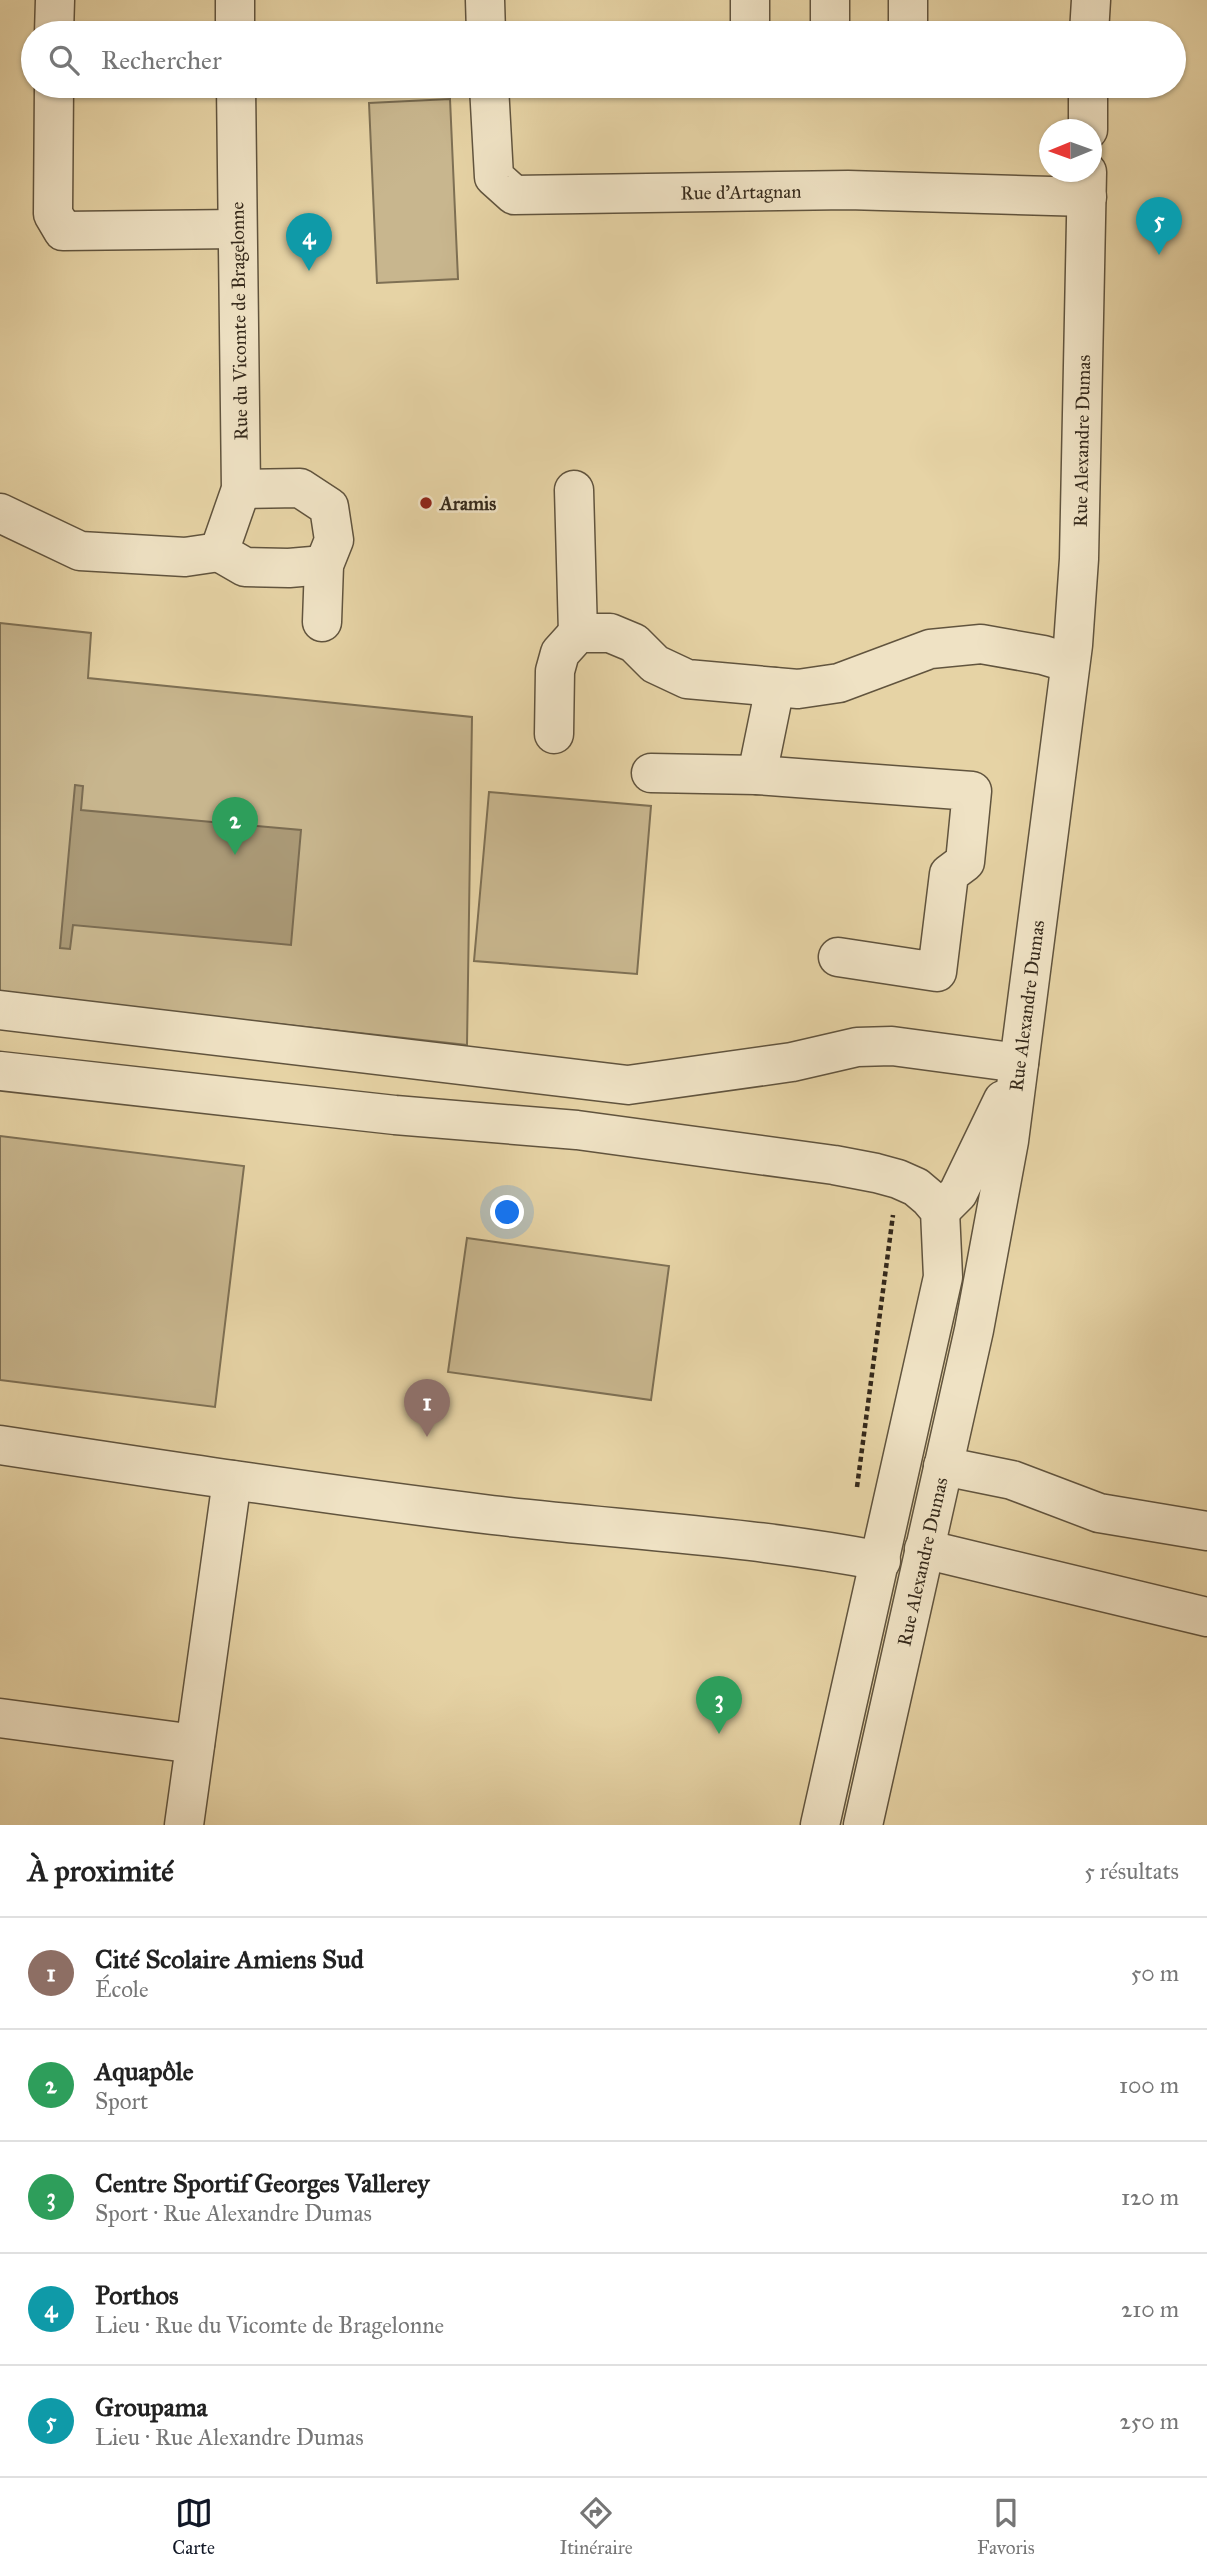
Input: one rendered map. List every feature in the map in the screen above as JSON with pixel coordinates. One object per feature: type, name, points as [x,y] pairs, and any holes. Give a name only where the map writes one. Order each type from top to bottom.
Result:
[{"type":"street","points":[[54,21],[55,0]]},
{"type":"street","points":[[234,0],[235,21]]},
{"type":"street","points":[[485,0],[486,21]]},
{"type":"street","points":[[750,0],[750,21]]},
{"type":"street","points":[[830,0],[830,21]]},
{"type":"street","points":[[908,0],[908,21]]},
{"type":"street","points":[[1090,21],[1091,0]]},
{"type":"street","points":[[54,98],[53,214],[63,230],[237,229]]},
{"type":"street","name":"Rue du Vicomte de Bragelonne","points":[[219,552],[241,489],[236,98]]},
{"type":"street","name":"Rue d'Artagnan","points":[[490,98],[494,177],[514,195],[1087,184]]},
{"type":"street","points":[[1088,98],[1088,119]]},
{"type":"street","name":"Rue Alexandre Dumas","points":[[863,1825],[974,1330],[1002,1182],[1019,1063],[1070,663],[1079,559],[1087,184]]},
{"type":"street","points":[[241,489],[300,488],[329,507],[334,540],[324,565],[323,622]]},
{"type":"street","points":[[554,734],[555,671],[560,653],[578,633],[574,490]]},
{"type":"street","points":[[0,513],[80,551],[185,556],[219,552],[245,567],[289,568],[324,565]]},
{"type":"street","points":[[578,633],[610,633],[634,643],[655,664],[687,679],[798,689],[839,683],[930,649],[981,644],[1043,654],[1070,663]]},
{"type":"street","points":[[757,775],[775,687]]},
{"type":"street","points":[[651,773],[757,775],[972,791],[965,862],[948,874],[937,972],[838,957]]},
{"type":"street","points":[[0,1010],[628,1085],[792,1062],[857,1047],[892,1046],[1019,1063],[958,1193],[940,1211]]},
{"type":"street","points":[[0,1071],[395,1115],[577,1130],[834,1165],[898,1179],[923,1192],[940,1211],[943,1277],[820,1825]]},
{"type":"street","points":[[0,1445],[493,1515],[806,1547],[881,1561]]},
{"type":"street","points":[[943,1466],[1012,1480],[1099,1513],[1207,1531]]},
{"type":"street","points":[[184,1825],[232,1480]]},
{"type":"street","points":[[924,1549],[1207,1617]]},
{"type":"street","points":[[0,1718],[195,1744]]},
{"type":"shaded area","points":[[450,99],[458,279],[377,283],[369,103]]},
{"type":"shaded area","points":[[0,623],[91,633],[88,678],[472,717],[467,1045],[0,993]]},
{"type":"shaded area","points":[[75,785],[83,786],[81,810],[301,830],[291,945],[73,925],[70,949],[60,948]]},
{"type":"shaded area","points":[[489,792],[651,806],[637,974],[474,961]]},
{"type":"shaded area","points":[[0,1136],[244,1166],[215,1407],[0,1380]]},
{"type":"shaded area","points":[[467,1238],[669,1266],[651,1400],[448,1372]]},
{"type":"place","name":"Groupama","points":[[1159,255]]},
{"type":"place","name":"Porthos","points":[[309,271]]},
{"type":"place","name":"Aramis","points":[[426,503]]},
{"type":"place","name":"Aquapôle","points":[[235,855]]},
{"type":"place","name":"Cité Scolaire Amiens Sud","points":[[427,1437]]},
{"type":"place","name":"Centre Sportif Georges Vallerey","points":[[719,1734]]}]
